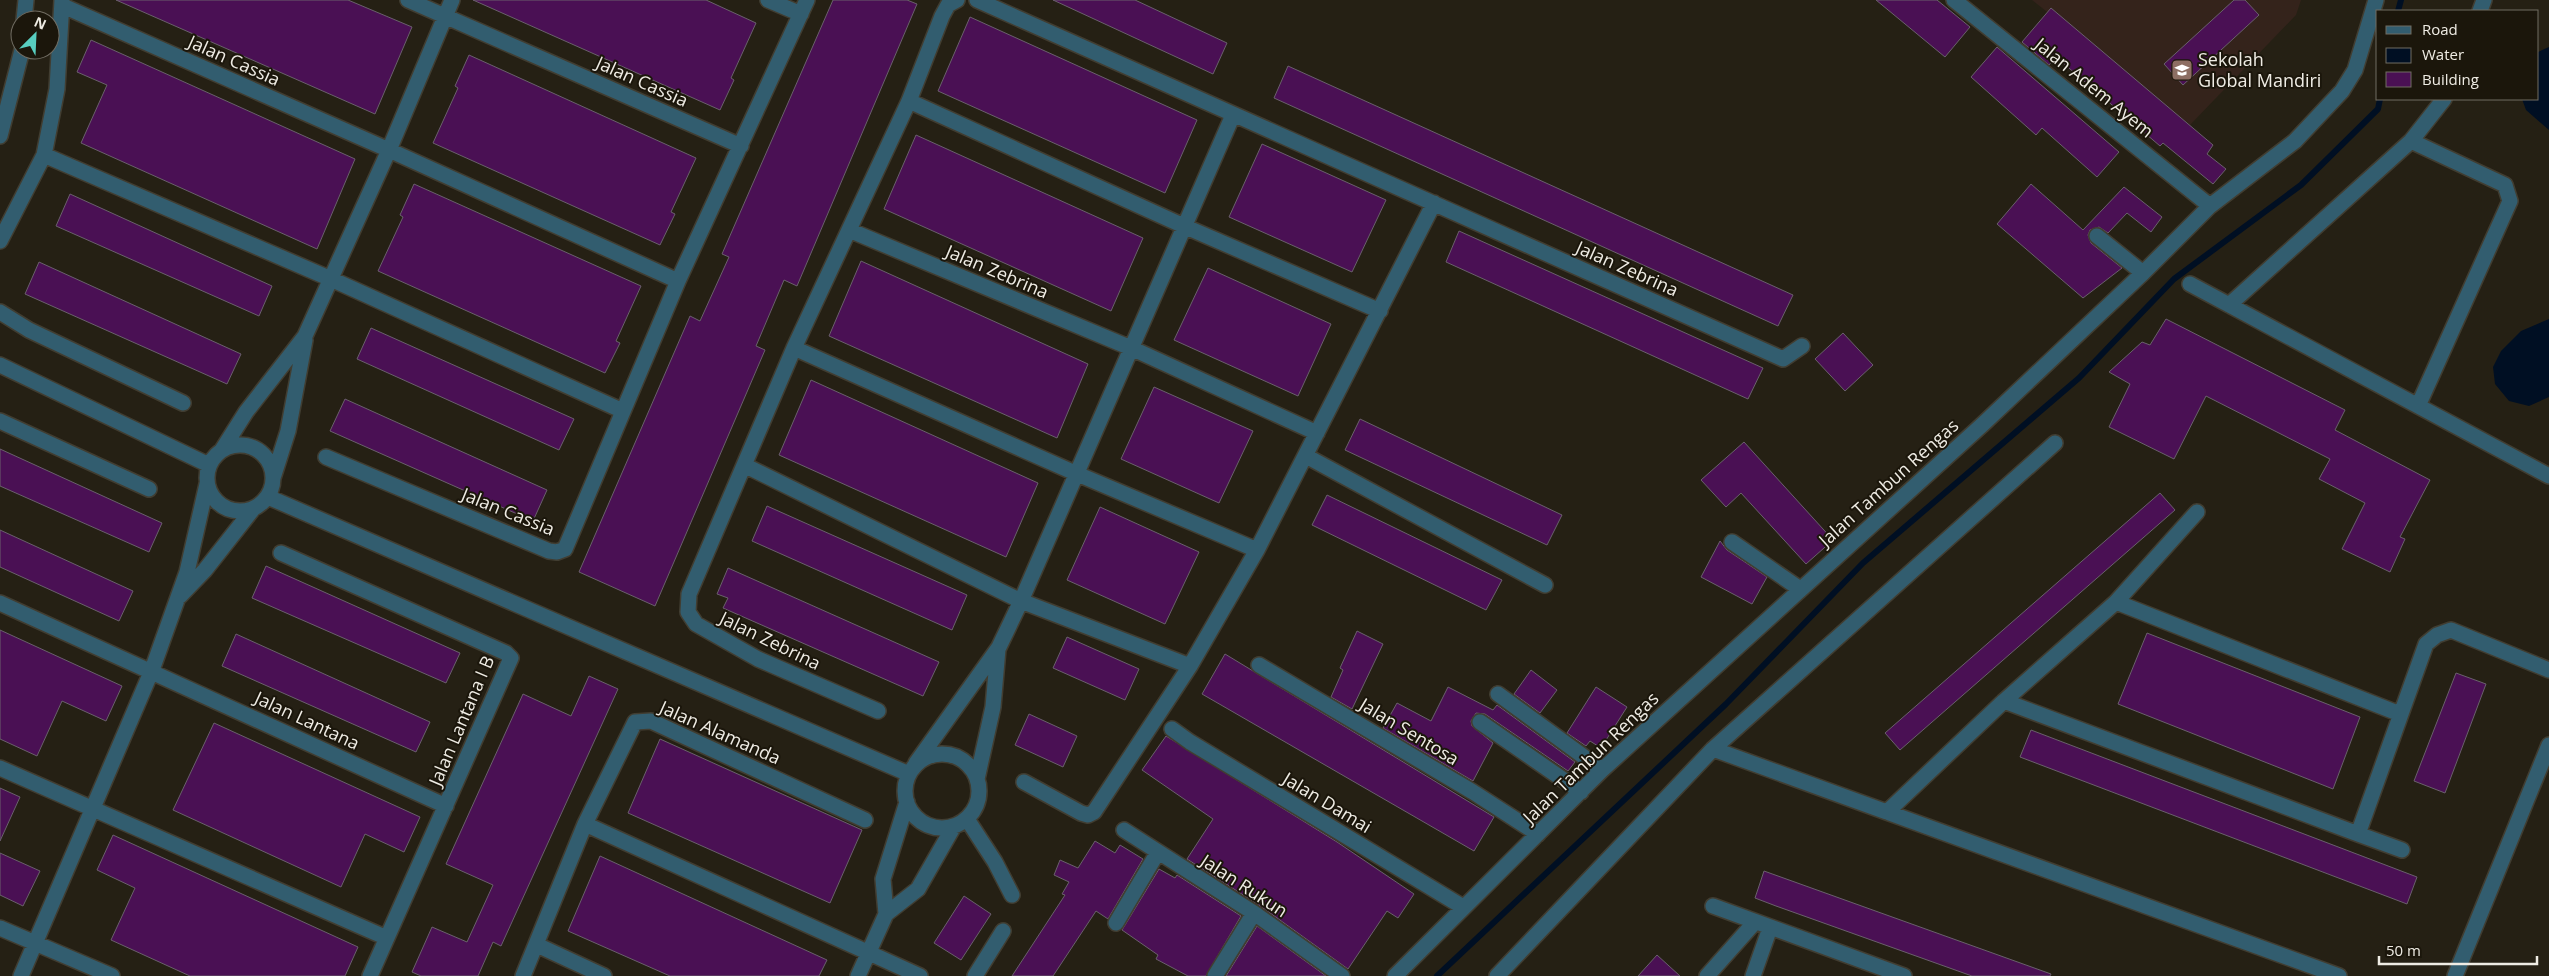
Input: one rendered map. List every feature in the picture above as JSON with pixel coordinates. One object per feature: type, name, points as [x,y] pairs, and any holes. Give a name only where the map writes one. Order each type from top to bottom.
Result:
[{"type":"street","name":"Jalan Cassia","points":[[408,0],[741,146]]},
{"type":"street","points":[[21,976],[152,670],[187,572],[207,484],[209,465],[222,450],[246,412],[305,336],[389,150],[452,0]]},
{"type":"street","points":[[768,0],[801,14]]},
{"type":"street","name":"Jalan Cassia","points":[[326,457],[549,550],[557,552],[565,548],[678,281],[807,0]]},
{"type":"street","name":"Jalan Zebrina","points":[[878,711],[758,659],[696,624],[688,612],[689,594],[794,348],[908,100],[942,16],[948,5],[957,0]]},
{"type":"street","name":"Jalan Zebrina","points":[[978,0],[1783,358],[1802,346]]},
{"type":"street","name":"Jalan Adem Ayem","points":[[1954,0],[2210,206]]},
{"type":"street","name":"Jalan Tambun Rengas","points":[[1395,976],[1602,770],[1982,425],[2143,273],[2210,206],[2296,141],[2342,91],[2355,70],[2376,0]]},
{"type":"street","name":"Jalan Cassia","points":[[0,241],[44,155],[57,89],[62,3],[678,281]]},
{"type":"street","points":[[0,136],[19,60]]},
{"type":"street","points":[[908,100],[1186,226],[1380,311]]},
{"type":"street","points":[[2229,305],[2410,141],[2443,100]]},
{"type":"street","points":[[858,976],[886,914],[883,879],[907,802],[906,788],[913,769],[999,647],[1186,226],[1233,115]]},
{"type":"street","points":[[2410,141],[2505,186],[2510,201],[2462,314],[2418,406]]},
{"type":"street","points":[[44,155],[331,280],[624,411]]},
{"type":"street","points":[[1024,782],[1081,813],[1088,815],[1094,812],[1190,666],[1258,550],[1434,203]]},
{"type":"street","name":"Jalan Zebrina","points":[[849,230],[1131,348],[1317,433]]},
{"type":"street","points":[[2097,236],[2143,273]]},
{"type":"street","points":[[2190,284],[2549,476]]},
{"type":"street","points":[[0,312],[29,330],[183,403]]},
{"type":"street","points":[[176,600],[206,570],[253,509],[268,497],[288,431],[305,336]]},
{"type":"street","points":[[794,348],[1075,473],[1258,550]]},
{"type":"street","points":[[0,365],[209,465]]},
{"type":"street","points":[[0,420],[149,489]]},
{"type":"street","points":[[1497,976],[1713,749],[2055,443]]},
{"type":"street","points":[[222,450],[244,445],[255,449],[265,456],[271,466],[273,478]]},
{"type":"street","points":[[1306,456],[1545,585]]},
{"type":"street","points":[[744,465],[1021,601],[1190,666]]},
{"type":"street","points":[[207,484],[216,502],[224,507],[243,512],[253,509]]},
{"type":"street","points":[[268,497],[913,769]]},
{"type":"street","points":[[1887,812],[2004,701],[2116,602],[2197,512]]},
{"type":"street","points":[[1732,542],[1800,589]]},
{"type":"street","name":"Jalan Lantana I B","points":[[281,553],[506,653],[511,658],[370,976]]},
{"type":"street","points":[[2116,602],[2400,714]]},
{"type":"street","name":"Jalan Lantana","points":[[0,603],[152,670],[446,806]]},
{"type":"street","points":[[2358,834],[2426,644],[2436,635],[2452,630],[2549,670]]},
{"type":"street","points":[[886,914],[918,890],[960,822],[976,808],[979,794],[978,780],[993,707],[999,647]]},
{"type":"street","name":"Jalan Sentosa","points":[[1259,665],[1473,792],[1538,834]]},
{"type":"street","points":[[1498,694],[1602,770]]},
{"type":"street","points":[[2004,701],[2402,850]]},
{"type":"street","name":"Jalan Alamanda","points":[[523,976],[585,824],[634,722],[642,720],[660,725],[865,820]]},
{"type":"street","points":[[1480,722],[1581,792]]},
{"type":"street","name":"Jalan Damai","points":[[1172,729],[1190,742],[1463,907]]},
{"type":"street","points":[[2455,976],[2549,745]]},
{"type":"street","points":[[1713,749],[2339,976]]},
{"type":"street","points":[[913,769],[931,756],[945,754],[959,758],[970,767],[978,780]]},
{"type":"street","points":[[0,768],[387,938]]},
{"type":"street","points":[[907,802],[914,815],[926,824],[936,828],[960,822]]},
{"type":"street","points":[[960,822],[995,862],[1012,895]]},
{"type":"street","points":[[585,824],[920,976]]},
{"type":"street","name":"Jalan Rukun","points":[[1124,830],[1254,913],[1342,976]]},
{"type":"street","points":[[1116,923],[1158,852]]},
{"type":"street","points":[[1713,906],[1904,976]]},
{"type":"street","points":[[1215,976],[1254,913]]},
{"type":"street","points":[[1706,976],[1755,922]]},
{"type":"street","points":[[0,928],[112,976]]},
{"type":"street","points":[[1753,976],[1770,928]]},
{"type":"street","points":[[975,976],[1002,931]]},
{"type":"street","points":[[536,945],[604,976]]},
{"type":"shaded area","name":"Sekolah Global Mandiri","points":[[2032,0],[2301,0],[2296,15],[2190,125]]},
{"type":"water","points":[[2549,47],[2549,130],[2526,110],[2522,100],[2539,100],[2539,52]]},
{"type":"water","points":[[2549,319],[2549,397],[2529,406],[2509,401],[2495,384],[2493,367],[2501,351],[2521,331]]},
{"type":"building","points":[[116,0],[348,0],[412,27],[375,114]]},
{"type":"building","points":[[473,0],[706,0],[756,23],[731,78],[734,80],[720,110]]},
{"type":"building","points":[[833,0],[907,0],[917,4],[797,286],[784,280],[756,346],[765,350],[655,606],[579,572],[690,316],[700,321],[729,257],[722,254]]},
{"type":"building","points":[[1053,0],[1135,0],[1227,43],[1213,74]]},
{"type":"building","points":[[1876,0],[1937,0],[1970,27],[1945,57]]},
{"type":"building","points":[[2234,0],[2245,0],[2259,15],[2183,85],[2164,64]]},
{"type":"building","points":[[2051,8],[2213,145],[2207,154],[2226,169],[2213,184],[2163,143],[2160,146],[2056,57],[2049,65],[2022,42]]},
{"type":"building","points":[[970,17],[1197,120],[1165,193],[938,91]]},
{"type":"building","points":[[91,40],[355,159],[317,249],[81,143],[107,85],[77,72]]},
{"type":"building","points":[[1997,47],[2119,152],[2097,177],[2042,128],[2036,135],[1971,77]]},
{"type":"building","points":[[469,55],[696,158],[671,212],[675,214],[660,245],[433,143],[458,88],[455,86]]},
{"type":"building","points":[[1288,66],[1793,295],[1778,326],[1274,98]]},
{"type":"building","points":[[916,135],[1143,238],[1111,311],[884,209]]},
{"type":"building","points":[[1262,144],[1386,200],[1352,272],[1229,217]]},
{"type":"building","points":[[414,184],[641,286],[616,341],[620,343],[605,373],[378,271],[403,217],[400,215]]},
{"type":"building","points":[[2031,184],[2083,230],[2124,187],[2162,217],[2151,232],[2127,213],[2108,233],[2099,227],[2090,230],[2088,235],[2091,243],[2122,268],[2083,298],[1997,224]]},
{"type":"building","points":[[70,194],[272,286],[259,316],[56,226]]},
{"type":"building","points":[[1459,231],[1763,368],[1748,399],[1446,262]]},
{"type":"building","points":[[861,261],[1088,364],[1057,438],[829,336]]},
{"type":"building","points":[[39,262],[241,354],[227,384],[25,294]]},
{"type":"building","points":[[1208,268],[1331,324],[1298,396],[1174,340]]},
{"type":"building","points":[[2166,319],[2345,410],[2335,430],[2430,480],[2400,537],[2405,539],[2390,572],[2342,549],[2365,503],[2319,479],[2330,459],[2206,396],[2174,459],[2109,427],[2130,384],[2109,372],[2142,342],[2150,345]]},
{"type":"building","points":[[371,328],[574,419],[559,450],[357,359]]},
{"type":"building","points":[[1843,333],[1873,365],[1845,391],[1815,359]]},
{"type":"building","points":[[811,380],[1038,483],[1006,557],[779,455]]},
{"type":"building","points":[[1154,387],[1253,431],[1219,503],[1121,459]]},
{"type":"building","points":[[345,399],[547,490],[533,521],[330,431]]},
{"type":"building","points":[[1360,419],[1562,515],[1547,545],[1345,450]]},
{"type":"building","points":[[1744,442],[1833,540],[1806,564],[1741,493],[1726,507],[1701,480]]},
{"type":"building","points":[[0,449],[162,523],[149,552],[0,486]]},
{"type":"building","points":[[2160,493],[2175,510],[1900,750],[1885,733]]},
{"type":"building","points":[[1327,495],[1502,580],[1486,610],[1312,525]]},
{"type":"building","points":[[767,506],[967,595],[952,630],[752,541]]},
{"type":"building","points":[[1100,507],[1199,552],[1165,624],[1067,580]]},
{"type":"building","points":[[0,530],[133,591],[119,621],[0,567]]},
{"type":"building","points":[[1720,541],[1727,550],[1767,577],[1752,604],[1701,577]]},
{"type":"building","points":[[266,566],[460,653],[446,683],[252,598]]},
{"type":"building","points":[[728,568],[939,662],[923,696],[723,608],[728,598],[717,594]]},
{"type":"building","points":[[0,630],[122,686],[106,721],[62,701],[37,756],[0,739]]},
{"type":"building","points":[[1357,631],[1383,644],[1352,709],[1331,697],[1343,670],[1340,668]]},
{"type":"building","points":[[2147,633],[2360,717],[2333,789],[2118,704]]},
{"type":"building","points":[[236,634],[430,722],[416,752],[222,666]]},
{"type":"building","points":[[1067,637],[1139,669],[1125,700],[1053,668]]},
{"type":"building","points":[[1225,654],[1494,817],[1474,851],[1202,694]]},
{"type":"building","points":[[1531,670],[1557,690],[1540,713],[1514,694]]},
{"type":"building","points":[[2456,673],[2486,684],[2445,793],[2414,781]]},
{"type":"building","points":[[589,676],[618,689],[501,946],[493,942],[478,976],[421,976],[412,972],[432,927],[467,942],[493,885],[446,864],[523,694],[571,716]]},
{"type":"building","points":[[1448,687],[1493,710],[1497,705],[1575,762],[1568,771],[1485,714],[1476,713],[1471,721],[1472,726],[1493,743],[1473,781],[1383,728],[1397,703],[1431,721]]},
{"type":"building","points":[[1596,687],[1627,707],[1601,748],[1590,741],[1586,746],[1567,733]]},
{"type":"building","points":[[1029,714],[1077,736],[1063,767],[1015,745]]},
{"type":"building","points":[[214,723],[420,817],[404,852],[365,834],[341,887],[173,810]]},
{"type":"building","points":[[2031,730],[2417,877],[2407,904],[2020,757]]},
{"type":"building","points":[[1166,736],[1337,842],[1414,894],[1398,918],[1387,911],[1348,969],[1259,905],[1187,859],[1213,819],[1142,770]]},
{"type":"building","points":[[660,739],[862,830],[830,903],[628,813]]},
{"type":"building","points":[[0,788],[20,797],[0,841]]},
{"type":"building","points":[[113,835],[358,947],[345,976],[190,976],[111,940],[135,888],[97,870]]},
{"type":"building","points":[[1095,841],[1115,853],[1120,845],[1143,859],[1108,919],[1096,911],[1053,976],[1012,976],[1065,895],[1062,894],[1069,882],[1054,875],[1060,860],[1078,868]]},
{"type":"building","points":[[0,853],[40,871],[23,906],[0,895]]},
{"type":"building","points":[[600,856],[827,960],[819,976],[670,976],[568,931]]},
{"type":"building","points":[[1159,869],[1175,878],[1177,875],[1241,916],[1206,976],[1188,976],[1156,959],[1158,955],[1122,930]]},
{"type":"building","points":[[1764,871],[2051,974],[2050,976],[1972,976],[1776,906],[1755,898]]},
{"type":"building","points":[[964,896],[991,914],[961,960],[934,943]]},
{"type":"building","points":[[1257,926],[1326,976],[1226,976]]},
{"type":"building","points":[[1657,955],[1680,976],[1638,976]]},
{"type":"waterway","points":[[2398,10],[2401,0]]},
{"type":"waterway","points":[[1437,976],[1726,704],[1863,563],[2079,378],[2174,279],[2301,185],[2378,109],[2380,100]]},
{"type":"place","name":"Sekolah Global Mandiri","points":[[2182,70]]}]
